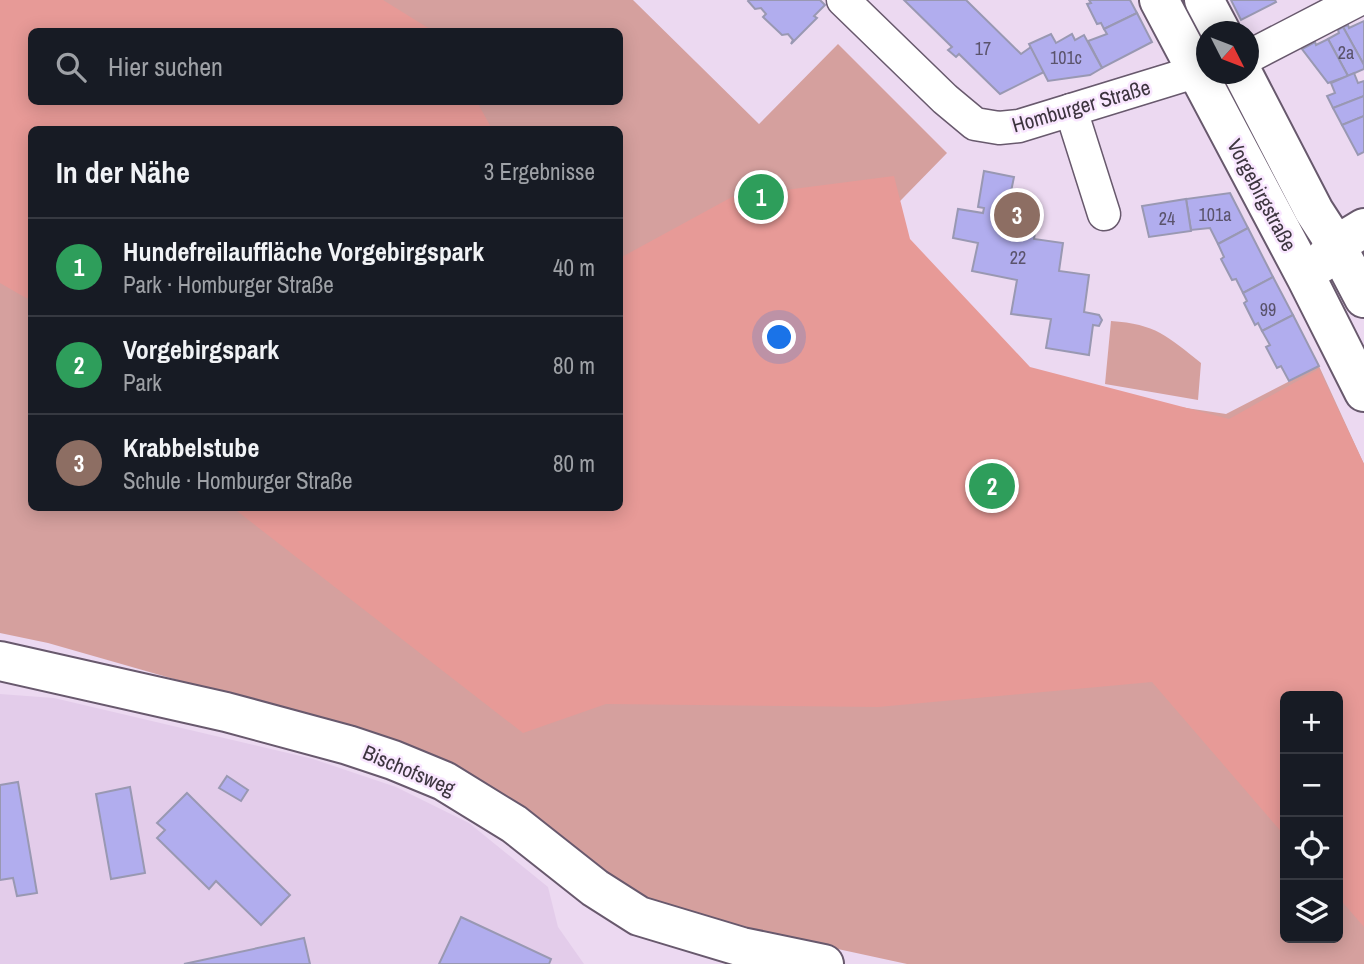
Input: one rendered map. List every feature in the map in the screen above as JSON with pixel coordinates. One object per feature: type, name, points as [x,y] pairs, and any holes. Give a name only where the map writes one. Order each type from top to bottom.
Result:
[{"type":"main road","name":"Vorgebirgstraße","points":[[1159,0],[1196,67]]},
{"type":"main road","points":[[1204,0],[1215,21]]},
{"type":"main road","name":"Vorgebirgstraße","points":[[1205,84],[1364,392]]},
{"type":"main road","name":"Vorgebirgstraße","points":[[1248,84],[1314,211],[1350,237],[1361,284]]},
{"type":"main road","points":[[1307,279],[1350,237]]},
{"type":"main road","points":[[1307,279],[1361,284]]},
{"type":"main road","name":"Bischofsweg","points":[[0,661],[226,712],[393,760],[444,781],[514,824],[595,888],[629,911],[734,955],[824,964]]},
{"type":"street","name":"Homburger Straße","points":[[843,0],[945,99],[975,124],[999,128],[1019,126],[1196,72]]},
{"type":"street","points":[[1259,51],[1358,0]]},
{"type":"street","points":[[1071,110],[1104,214]]},
{"type":"shaded area","points":[[0,0],[633,0],[759,124],[838,44],[947,153],[861,241],[1001,380],[1226,414],[1319,366],[1364,464],[1364,964],[907,964],[764,933],[645,901],[328,723],[48,643],[0,633]]},
{"type":"shaded area","points":[[0,0],[383,0],[428,28],[28,28],[28,105],[479,105],[490,126],[28,126],[28,298],[0,283]]},
{"type":"shaded area","points":[[894,176],[910,239],[1030,367],[1229,419],[1319,369],[1364,464],[1364,927],[1343,903],[1343,691],[1280,691],[1280,830],[1152,682],[878,707],[606,704],[523,733],[237,511],[623,511],[623,256],[732,197]]},
{"type":"shaded area","points":[[1111,321],[1150,328],[1179,345],[1201,363],[1198,400],[1105,384]]},
{"type":"shaded area","points":[[0,694],[54,698],[313,759],[396,787],[469,823],[548,887],[558,927],[584,964],[0,964]]},
{"type":"building","points":[[749,0],[820,0],[825,5],[814,16],[817,18],[791,44],[793,40],[788,34],[782,35],[763,17],[766,14],[761,8],[755,9]]},
{"type":"building","points":[[904,0],[966,0],[1021,54],[1031,47],[1044,72],[1000,94],[959,54],[956,57],[948,50],[952,47]]},
{"type":"building","points":[[1089,0],[1130,0],[1137,13],[1104,29],[1101,23],[1097,24],[1087,4],[1091,3]]},
{"type":"building","points":[[1231,0],[1275,0],[1276,2],[1241,20]]},
{"type":"building","points":[[1137,13],[1152,42],[1102,68],[1088,41],[1107,34],[1104,29]]},
{"type":"building","points":[[1364,21],[1364,65],[1343,27],[1348,25],[1349,28]]},
{"type":"building","points":[[1343,27],[1364,65],[1364,69],[1348,76],[1328,39],[1339,33],[1338,30]]},
{"type":"building","points":[[1051,34],[1056,43],[1072,34],[1075,40],[1084,35],[1102,68],[1090,75],[1048,81],[1029,44]]},
{"type":"building","points":[[1328,39],[1348,76],[1328,83],[1302,49]]},
{"type":"building","points":[[1354,73],[1358,83],[1364,81],[1364,96],[1333,108],[1327,96],[1335,93],[1331,83]]},
{"type":"building","points":[[1364,96],[1364,116],[1342,125],[1333,108]]},
{"type":"building","points":[[1364,116],[1364,152],[1358,155],[1342,125]]},
{"type":"building","points":[[984,171],[1014,177],[1008,206],[1038,211],[1034,239],[1063,243],[1059,271],[1089,275],[1084,312],[1099,315],[1102,320],[1099,326],[1093,325],[1089,355],[1046,348],[1051,319],[1011,314],[1017,280],[972,271],[978,243],[953,238],[958,209],[983,213],[984,208],[978,207]]},
{"type":"building","points":[[1230,193],[1248,228],[1218,244],[1210,228],[1191,230],[1186,199]]},
{"type":"building","points":[[1186,199],[1191,231],[1149,237],[1142,206]]},
{"type":"building","points":[[1248,228],[1273,277],[1243,293],[1236,279],[1232,280],[1221,259],[1224,257],[1218,244]]},
{"type":"building","points":[[1273,277],[1293,315],[1262,331],[1258,323],[1255,325],[1244,303],[1247,301],[1243,293]]},
{"type":"building","points":[[1293,315],[1319,366],[1289,381],[1281,366],[1277,368],[1266,347],[1270,345],[1262,331]]},
{"type":"building","points":[[227,776],[248,790],[241,801],[219,788]]},
{"type":"building","points":[[18,782],[37,893],[17,896],[13,878],[0,880],[0,785]]},
{"type":"building","points":[[130,787],[145,873],[111,879],[96,794]]},
{"type":"building","points":[[187,793],[290,895],[261,925],[216,881],[209,889],[157,838],[165,830],[157,823]]},
{"type":"building","points":[[461,917],[551,959],[549,964],[439,964]]},
{"type":"building","points":[[304,938],[310,964],[184,964]]},
{"type":"place","name":"Hundefreilauffläche Vorgebirgspark","points":[[761,197]]},
{"type":"place","name":"Krabbelstube","points":[[1017,215]]},
{"type":"place","name":"Vorgebirgspark","points":[[992,486]]}]
